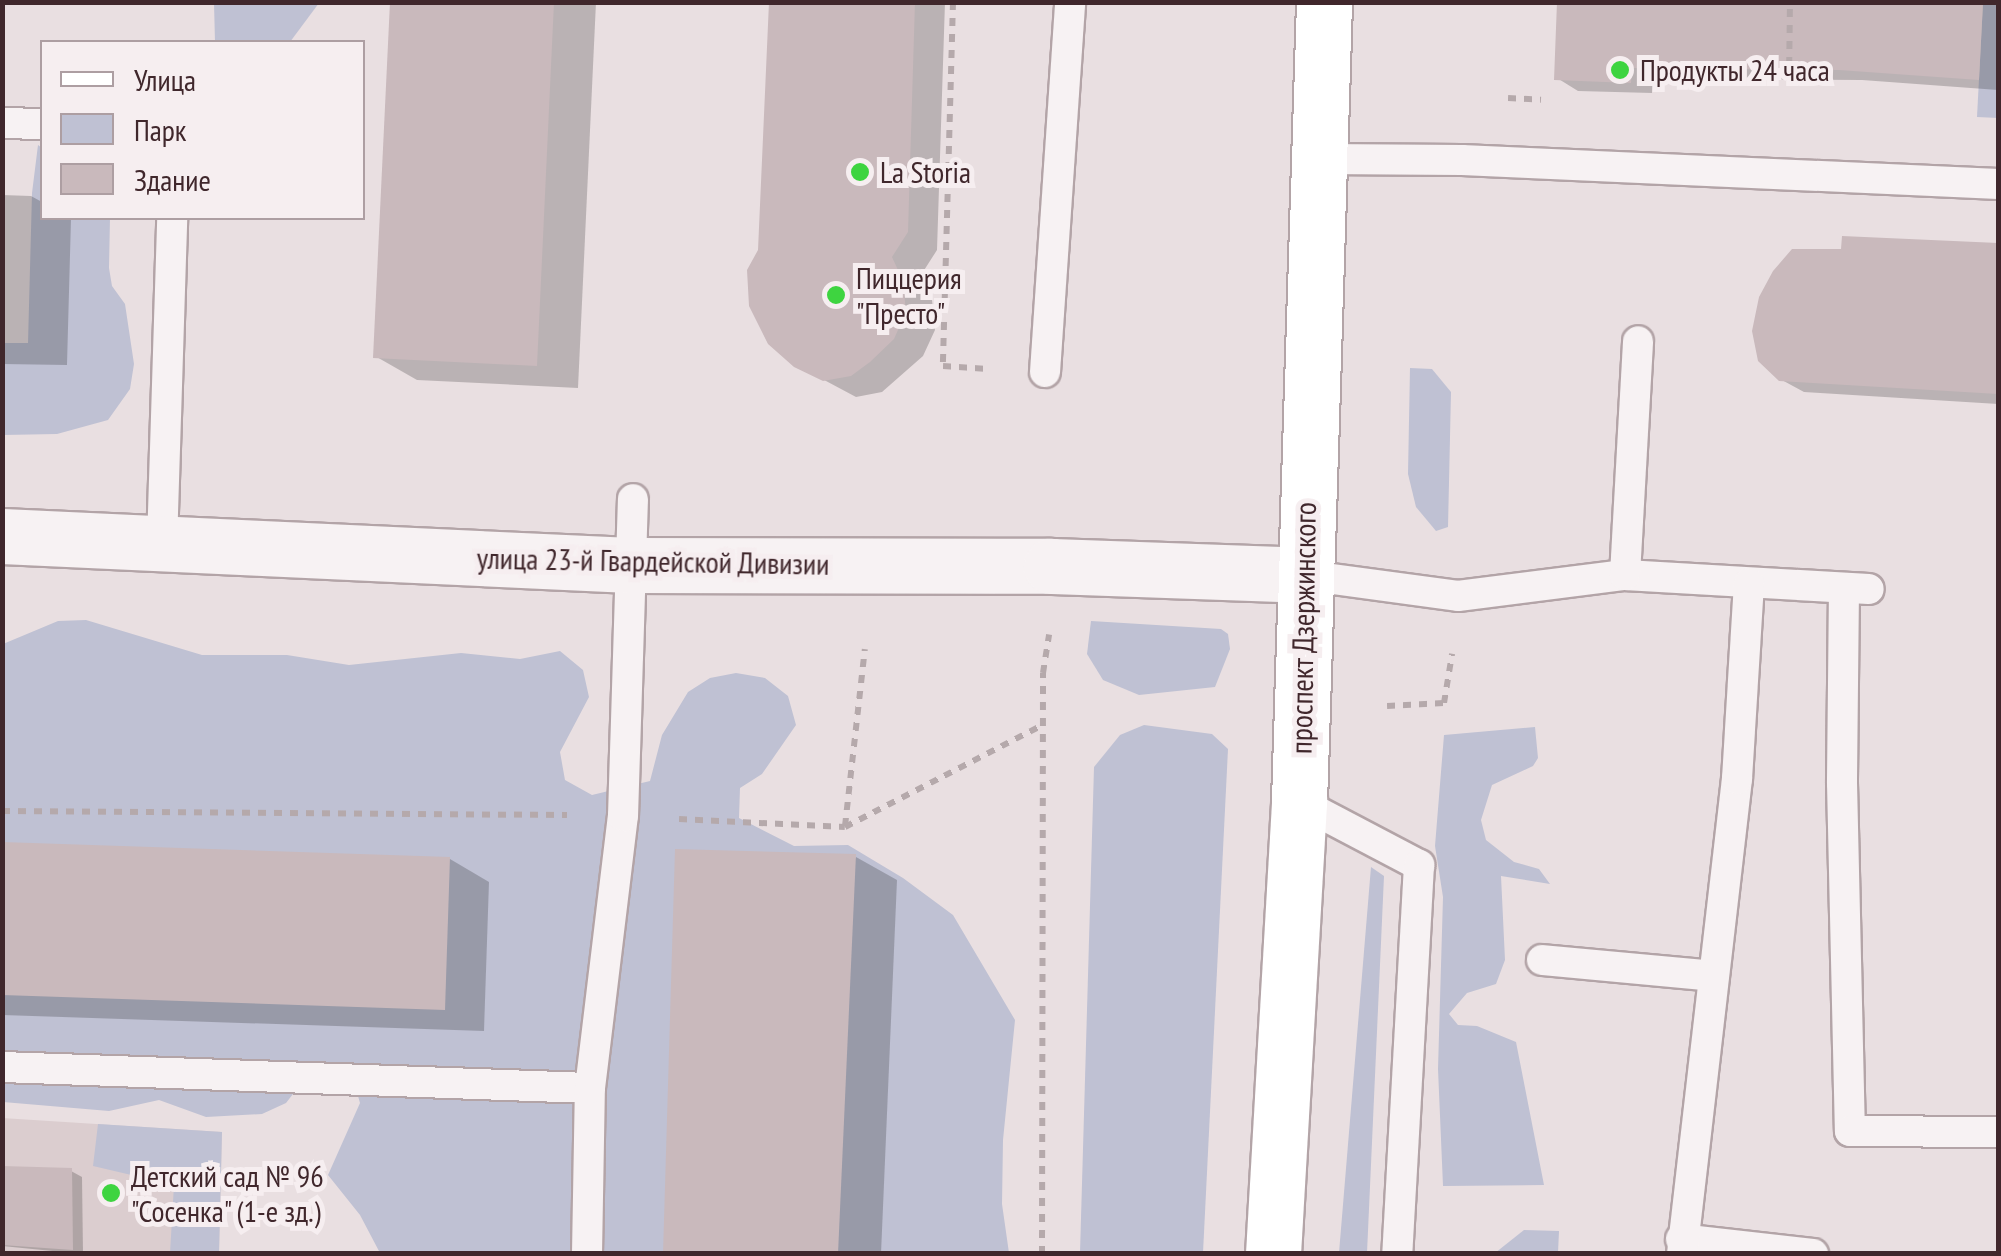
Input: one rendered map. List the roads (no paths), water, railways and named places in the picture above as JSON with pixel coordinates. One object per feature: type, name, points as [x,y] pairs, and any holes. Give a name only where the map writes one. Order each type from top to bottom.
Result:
[{"type":"main road","name":"проспект Дзержинского","points":[[1273,1254],[1300,802],[1303,575],[1322,159],[1324,2]]},
{"type":"street","name":"улица 23-й Гвардейской Дивизии","points":[[2,536],[630,565],[1051,566],[1303,575]]},
{"type":"lane","points":[[1045,372],[1070,2]]},
{"type":"lane","points":[[2,123],[40,124]]},
{"type":"lane","points":[[1322,159],[1462,160],[1998,184]]},
{"type":"lane","points":[[162,544],[172,220]]},
{"type":"lane","points":[[1626,575],[1638,341]]},
{"type":"lane","points":[[587,1254],[590,1088],[623,816],[632,628],[633,499]]},
{"type":"lane","points":[[1303,575],[1458,596],[1626,575],[1857,589],[1842,784],[1850,1131],[1998,1132]]},
{"type":"lane","points":[[1749,583],[1737,780],[1682,1246],[1813,1254]]},
{"type":"lane","points":[[1300,802],[1419,866],[1397,1254]]},
{"type":"lane","points":[[1542,960],[1712,976]]},
{"type":"lane","points":[[2,1068],[590,1088]]},
{"type":"place","name":"Продукты 24 часа","points":[[1620,70]]},
{"type":"place","name":"La Storia","points":[[860,172]]},
{"type":"place","name":"Пиццерия \"Престо\"","points":[[836,295]]},
{"type":"place","name":"Детский сад № 96 \"Сосенка\" (1-е зд.)","points":[[111,1193]]}]
